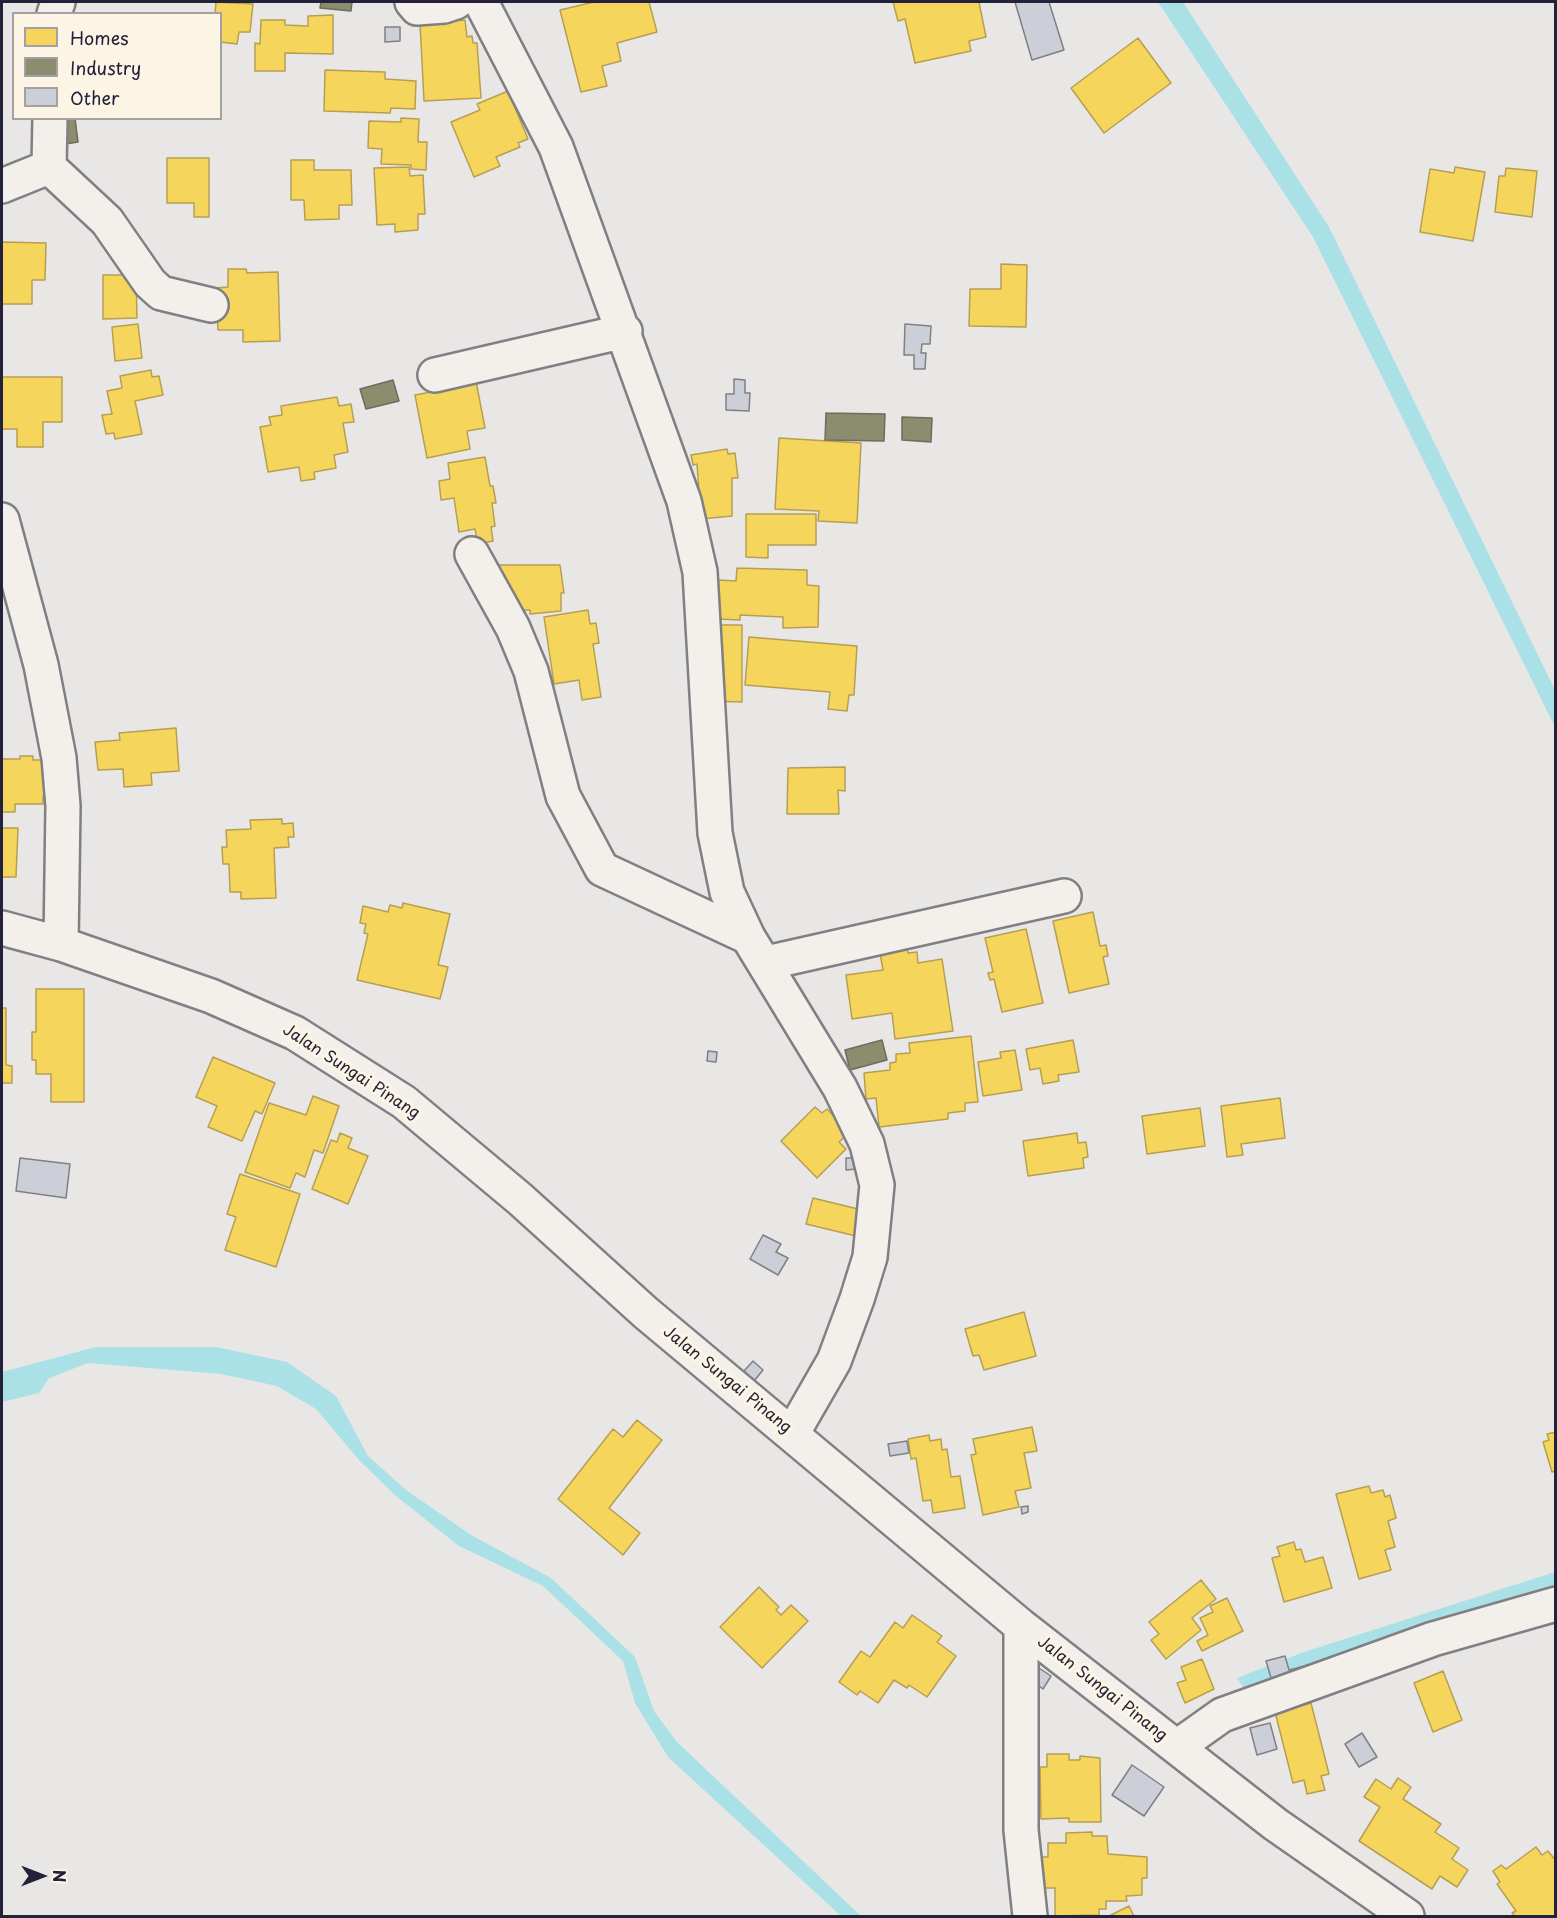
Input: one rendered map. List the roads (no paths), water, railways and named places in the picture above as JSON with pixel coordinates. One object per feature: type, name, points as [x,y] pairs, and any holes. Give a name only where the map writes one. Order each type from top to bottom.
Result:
[{"type":"street","points":[[412,2],[417,8],[444,6],[456,2]]},
{"type":"street","points":[[481,2],[556,147],[625,331],[684,501],[694,540],[704,635],[715,833],[727,892],[757,950],[840,1088],[867,1144],[877,1185],[870,1257],[857,1299],[834,1361],[792,1434]]},
{"type":"street","points":[[50,120],[49,167],[107,221],[150,283],[161,293],[211,305]]},
{"type":"street","points":[[2,186],[49,167]]},
{"type":"street","points":[[435,375],[625,331]]},
{"type":"street","points":[[2,520],[41,665],[59,758],[63,806],[61,944]]},
{"type":"street","points":[[472,554],[513,628],[531,671],[563,796],[602,869],[757,950],[1064,896]]},
{"type":"street","name":"Jalan Sungai Pinang","points":[[2,928],[61,944],[211,996],[295,1033],[404,1102],[520,1199],[646,1313],[1021,1626],[1275,1824],[1407,1917]]},
{"type":"street","points":[[1177,1747],[1222,1715],[1433,1640],[1556,1604]]},
{"type":"street","points":[[1021,1626],[1021,1830],[1030,1917]]},
{"type":"water","points":[[1158,2],[1183,2],[1329,227],[1555,690],[1555,727],[1313,237]]},
{"type":"water","points":[[96,1347],[216,1347],[287,1362],[336,1396],[368,1456],[406,1490],[471,1535],[551,1578],[635,1657],[654,1711],[676,1741],[861,1916],[841,1916],[668,1757],[635,1703],[623,1661],[543,1586],[459,1546],[396,1496],[359,1460],[316,1409],[277,1386],[221,1374],[88,1363],[49,1378],[39,1393],[2,1402],[2,1372]]},
{"type":"water","points":[[1555,1572],[1555,1590],[1247,1693],[1237,1678],[1304,1652]]}]
